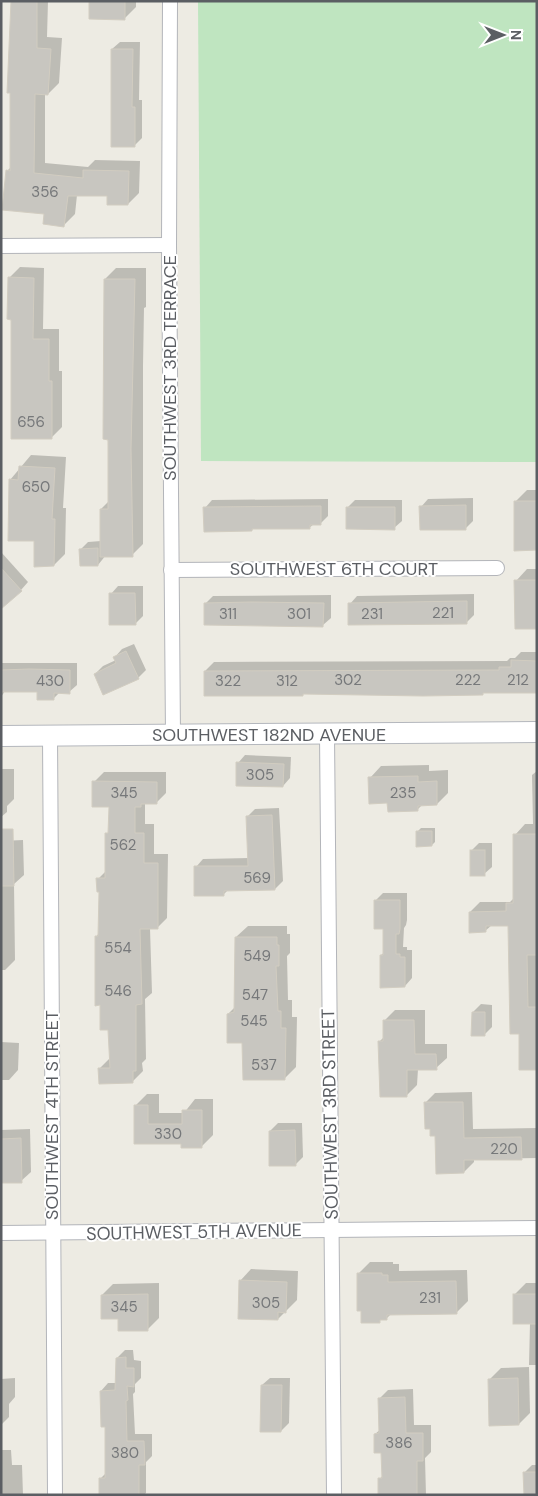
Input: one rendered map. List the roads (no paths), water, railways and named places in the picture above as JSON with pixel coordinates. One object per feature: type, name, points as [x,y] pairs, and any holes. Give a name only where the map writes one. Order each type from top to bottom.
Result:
[{"type":"street","name":"SOUTHWEST 3RD TERRACE","points":[[170,1],[169,245],[173,736]]},
{"type":"street","points":[[1,246],[169,245]]},
{"type":"street","name":"SOUTHWEST 6TH COURT","points":[[171,570],[497,568]]},
{"type":"street","name":"SOUTHWEST 182ND AVENUE","points":[[1,736],[537,732]]},
{"type":"street","name":"SOUTHWEST 3RD STREET","points":[[327,734],[334,1495]]},
{"type":"street","name":"SOUTHWEST 4TH STREET","points":[[50,736],[55,1495]]},
{"type":"street","name":"SOUTHWEST 5TH AVENUE","points":[[1,1233],[537,1228]]}]
